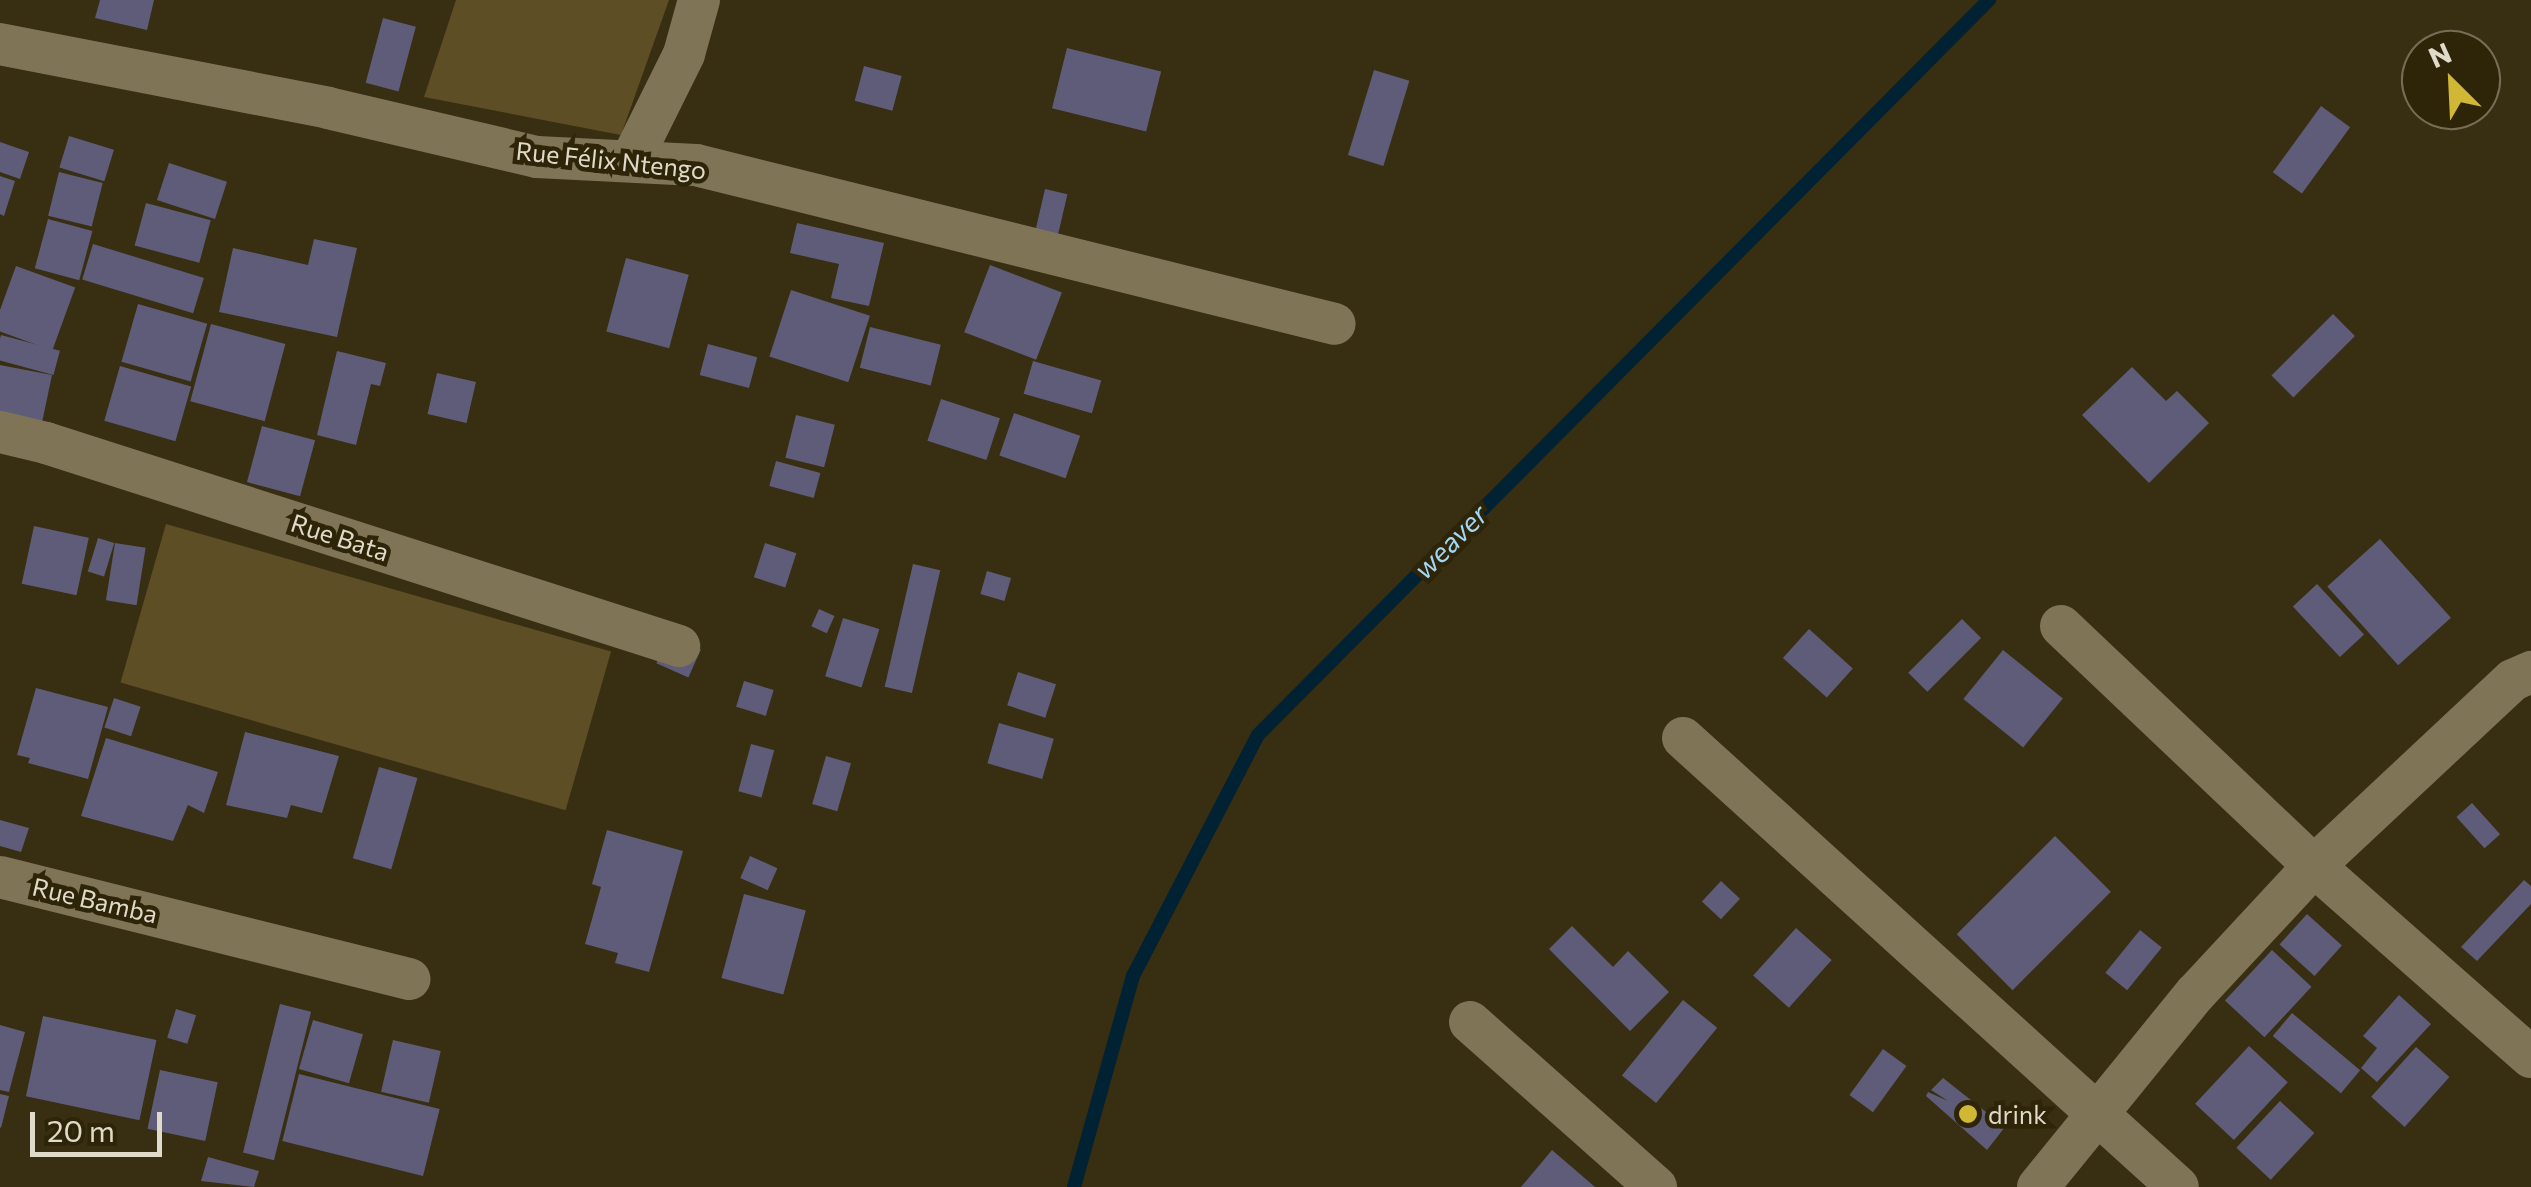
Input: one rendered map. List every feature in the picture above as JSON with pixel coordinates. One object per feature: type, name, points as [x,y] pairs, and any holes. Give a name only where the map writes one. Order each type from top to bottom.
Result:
[{"type":"street","points":[[631,162],[684,54],[699,0]]},
{"type":"street","name":"Rue Félix Ntengo","points":[[0,44],[328,108],[537,156],[696,165],[1335,324]]},
{"type":"street","name":"Rue Bata","points":[[0,432],[46,443],[678,646]]},
{"type":"street","points":[[2061,626],[2314,866],[2531,1057]]},
{"type":"street","points":[[2038,1187],[2196,994],[2314,866],[2513,680],[2531,672]]},
{"type":"street","points":[[1683,738],[2178,1187]]},
{"type":"street","name":"Rue Bamba","points":[[0,877],[409,980]]},
{"type":"street","points":[[1470,1022],[1656,1187]]},
{"type":"shaded area","points":[[456,0],[669,0],[621,135],[424,97]]},
{"type":"shaded area","points":[[166,524],[611,652],[566,810],[121,683]]},
{"type":"building","points":[[100,0],[154,0],[147,30],[95,18]]},
{"type":"building","points":[[383,18],[416,27],[399,92],[366,83]]},
{"type":"building","points":[[1067,48],[1161,71],[1146,132],[1052,108]]},
{"type":"building","points":[[864,66],[902,76],[892,111],[855,101]]},
{"type":"building","points":[[1374,70],[1409,81],[1383,166],[1348,155]]},
{"type":"building","points":[[2321,106],[2350,127],[2302,193],[2273,172]]},
{"type":"building","points":[[69,136],[114,150],[104,181],[59,168]]},
{"type":"building","points":[[0,142],[29,152],[20,179],[0,172]]},
{"type":"building","points":[[169,163],[227,182],[215,219],[157,200]]},
{"type":"building","points":[[59,172],[103,183],[92,227],[48,216]]},
{"type":"building","points":[[0,176],[15,181],[4,216],[0,214]]},
{"type":"building","points":[[1045,189],[1067,194],[1058,234],[1036,229]]},
{"type":"building","points":[[146,203],[211,220],[199,263],[135,246]]},
{"type":"building","points":[[48,219],[92,231],[79,280],[35,268]]},
{"type":"building","points":[[797,223],[884,243],[869,306],[831,298],[839,264],[790,253]]},
{"type":"building","points":[[314,239],[357,248],[337,337],[219,312],[233,248],[308,265]]},
{"type":"building","points":[[93,244],[204,278],[193,313],[82,279]]},
{"type":"building","points":[[626,258],[689,275],[669,348],[606,331]]},
{"type":"building","points":[[990,265],[1062,293],[1036,360],[964,332]]},
{"type":"building","points":[[16,266],[75,288],[52,351],[0,331],[0,310]]},
{"type":"building","points":[[791,290],[870,316],[848,382],[769,357]]},
{"type":"building","points":[[138,304],[207,324],[191,382],[121,362]]},
{"type":"building","points":[[2333,314],[2355,336],[2293,397],[2271,376]]},
{"type":"building","points":[[211,324],[285,344],[265,421],[190,401]]},
{"type":"building","points":[[870,327],[941,345],[931,385],[860,368]]},
{"type":"building","points":[[1,335],[60,351],[53,375],[0,361]]},
{"type":"building","points":[[708,344],[757,357],[749,388],[700,375]]},
{"type":"building","points":[[337,351],[386,363],[380,386],[371,384],[356,445],[317,435]]},
{"type":"building","points":[[1033,361],[1101,381],[1092,413],[1024,394]]},
{"type":"building","points":[[0,365],[52,375],[40,432],[0,424]]},
{"type":"building","points":[[120,366],[191,386],[175,441],[104,421]]},
{"type":"building","points":[[2132,367],[2166,401],[2177,391],[2209,423],[2149,483],[2082,415]]},
{"type":"building","points":[[437,373],[476,382],[467,423],[428,414]]},
{"type":"building","points":[[941,399],[1000,418],[986,460],[927,441]]},
{"type":"building","points":[[1014,413],[1080,436],[1066,478],[999,456]]},
{"type":"building","points":[[796,415],[835,425],[824,467],[785,458]]},
{"type":"building","points":[[262,426],[315,440],[300,496],[247,482]]},
{"type":"building","points":[[776,461],[820,473],[814,498],[769,486]]},
{"type":"building","points":[[34,526],[89,538],[77,595],[22,584]]},
{"type":"building","points":[[98,538],[114,543],[104,576],[88,571]]},
{"type":"building","points":[[2380,539],[2451,618],[2398,665],[2327,587]]},
{"type":"building","points":[[115,543],[146,548],[137,605],[106,600]]},
{"type":"building","points":[[765,543],[796,553],[785,587],[754,577]]},
{"type":"building","points":[[913,564],[940,570],[912,693],[885,687]]},
{"type":"building","points":[[987,571],[1011,578],[1004,601],[980,594]]},
{"type":"building","points":[[2317,584],[2364,634],[2340,657],[2293,607]]},
{"type":"building","points":[[819,609],[835,616],[827,633],[811,626]]},
{"type":"building","points":[[843,618],[879,629],[862,687],[825,676]]},
{"type":"building","points":[[1962,619],[1981,638],[1927,692],[1908,673]]},
{"type":"building","points":[[1809,629],[1853,668],[1827,697],[1783,658]]},
{"type":"building","points":[[669,635],[701,649],[688,678],[656,663]]},
{"type":"building","points":[[2003,650],[2063,698],[2023,747],[1963,699]]},
{"type":"building","points":[[1018,672],[1056,684],[1045,718],[1007,705]]},
{"type":"building","points":[[744,681],[774,690],[766,716],[736,707]]},
{"type":"building","points":[[36,688],[108,707],[88,779],[28,763],[30,758],[17,755]]},
{"type":"building","points":[[114,698],[141,707],[131,736],[104,727]]},
{"type":"building","points":[[999,723],[1054,739],[1042,779],[987,763]]},
{"type":"building","points":[[245,732],[339,756],[322,813],[291,805],[287,818],[226,805]]},
{"type":"building","points":[[106,738],[218,772],[204,813],[188,805],[173,841],[81,816]]},
{"type":"building","points":[[751,744],[774,750],[762,798],[738,791]]},
{"type":"building","points":[[826,756],[851,763],[837,811],[812,804]]},
{"type":"building","points":[[379,767],[417,778],[391,869],[353,858]]},
{"type":"building","points":[[2472,803],[2500,834],[2484,848],[2456,817]]},
{"type":"building","points":[[0,820],[29,828],[21,852],[0,846]]},
{"type":"building","points":[[607,830],[683,851],[649,972],[615,963],[618,953],[585,944],[601,887],[592,884]]},
{"type":"building","points":[[2055,836],[2111,892],[2013,990],[1957,934]]},
{"type":"building","points":[[750,856],[777,868],[768,890],[740,878]]},
{"type":"building","points":[[2524,880],[2531,886],[2531,904],[2477,961],[2461,947]]},
{"type":"building","points":[[1721,881],[1740,899],[1721,919],[1702,901]]},
{"type":"building","points":[[744,894],[806,911],[783,995],[721,978]]},
{"type":"building","points":[[2307,914],[2342,945],[2314,976],[2280,944]]},
{"type":"building","points":[[1572,926],[1613,967],[1628,951],[1669,992],[1630,1031],[1549,949]]},
{"type":"building","points":[[1796,928],[1832,960],[1789,1008],[1753,976]]},
{"type":"building","points":[[2140,930],[2162,948],[2127,990],[2105,973]]},
{"type":"building","points":[[2272,950],[2311,987],[2264,1037],[2225,1000]]},
{"type":"building","points":[[2399,995],[2431,1024],[2377,1082],[2361,1068],[2377,1048],[2363,1036]]},
{"type":"building","points":[[1683,1000],[1717,1028],[1656,1103],[1622,1075]]},
{"type":"building","points":[[280,1004],[311,1012],[274,1160],[243,1152]]},
{"type":"building","points":[[176,1009],[196,1015],[187,1044],[167,1038]]},
{"type":"building","points":[[2292,1013],[2360,1070],[2341,1093],[2273,1036]]},
{"type":"building","points":[[43,1016],[156,1040],[139,1120],[26,1096]]},
{"type":"building","points":[[313,1020],[363,1034],[349,1083],[299,1069]]},
{"type":"building","points":[[0,1025],[25,1032],[9,1092],[0,1090]]},
{"type":"building","points":[[393,1040],[441,1051],[429,1103],[381,1092]]},
{"type":"building","points":[[2249,1046],[2288,1082],[2234,1140],[2195,1104]]},
{"type":"building","points":[[2416,1047],[2449,1077],[2405,1127],[2371,1097]]},
{"type":"building","points":[[1883,1049],[1906,1066],[1873,1112],[1849,1095]]},
{"type":"building","points":[[160,1070],[218,1082],[205,1141],[148,1129]]},
{"type":"building","points":[[299,1074],[440,1109],[423,1176],[282,1141]]},
{"type":"building","name":"drink","points":[[1943,1078],[2005,1127],[1987,1150],[1926,1096],[1928,1092],[1948,1101],[1931,1090]]},
{"type":"building","points":[[0,1094],[9,1096],[1,1128],[0,1127]]},
{"type":"building","points":[[2280,1101],[2314,1133],[2271,1180],[2236,1148]]},
{"type":"building","points":[[1552,1150],[1595,1187],[1521,1187]]},
{"type":"building","points":[[208,1157],[259,1171],[254,1187],[201,1181]]},
{"type":"waterway","name":"weaver","points":[[1074,1187],[1133,976],[1258,735],[1989,0]]},
{"type":"place","name":"drink","points":[[1968,1114]]}]
